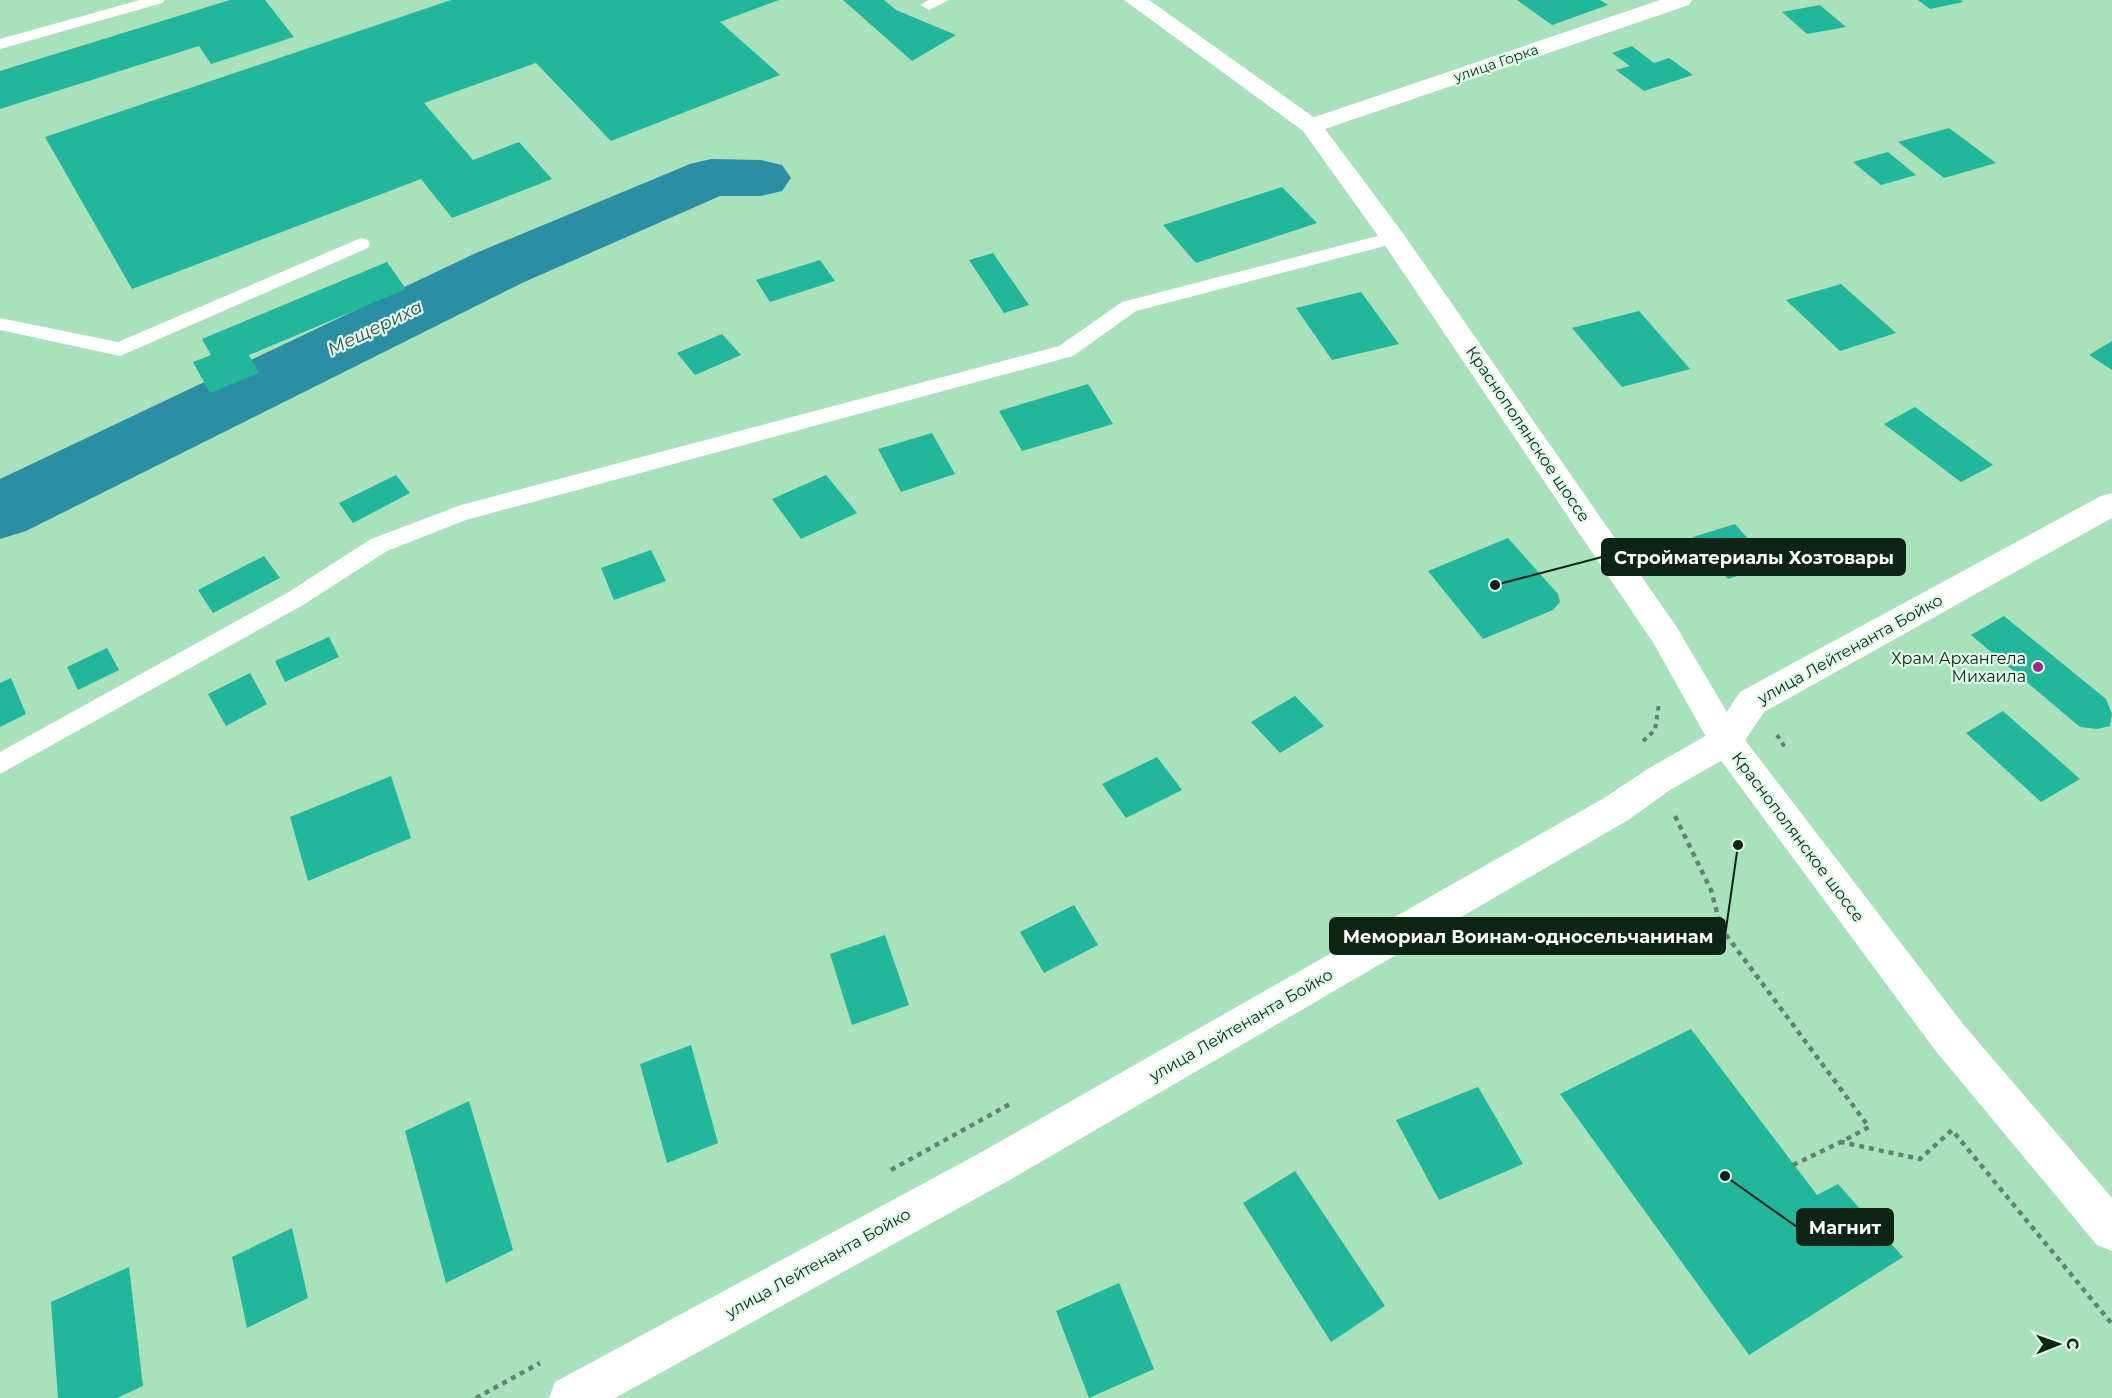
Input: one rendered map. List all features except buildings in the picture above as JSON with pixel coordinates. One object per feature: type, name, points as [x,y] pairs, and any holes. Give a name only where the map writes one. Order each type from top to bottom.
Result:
[{"type":"street","name":"Краснополянское шоссе","points":[[1135,0],[1311,126],[1394,238],[1665,635],[1726,741],[1949,1037],[2112,1230]]},
{"type":"street","name":"улица Горка","points":[[1311,126],[1681,0]]},
{"type":"street","name":"улица Лейтенанта Бойко","points":[[570,1398],[992,1168],[1616,809],[1658,780],[1726,741],[1752,702],[2112,504]]},
{"type":"lane","points":[[0,44],[157,0]]},
{"type":"lane","points":[[0,764],[295,599],[379,545],[461,513],[1066,351],[1129,306],[1394,238]]},
{"type":"lane","points":[[0,324],[120,349],[361,244]]},
{"type":"path","points":[[1660,695],[1655,730],[1627,755],[1658,780],[1711,891],[1722,928],[1869,1127],[1793,1165]]},
{"type":"path","points":[[885,1173],[1011,1103]]},
{"type":"path","points":[[1841,1142],[1920,1160],[1952,1130],[2112,1323]]},
{"type":"path","points":[[476,1398],[549,1358]]},
{"type":"waterway","name":"Мещериха","points":[[0,511],[499,268],[711,177],[761,178]]},
{"type":"place","name":"Стройматериалы Хозтовары","points":[[1495,585]]},
{"type":"place","name":"Храм Архангела Михаила","points":[[2038,667]]},
{"type":"place","name":"Мемориал Воинам-односельчанинам","points":[[1738,845]]},
{"type":"place","name":"Магнит","points":[[1725,1176]]}]
